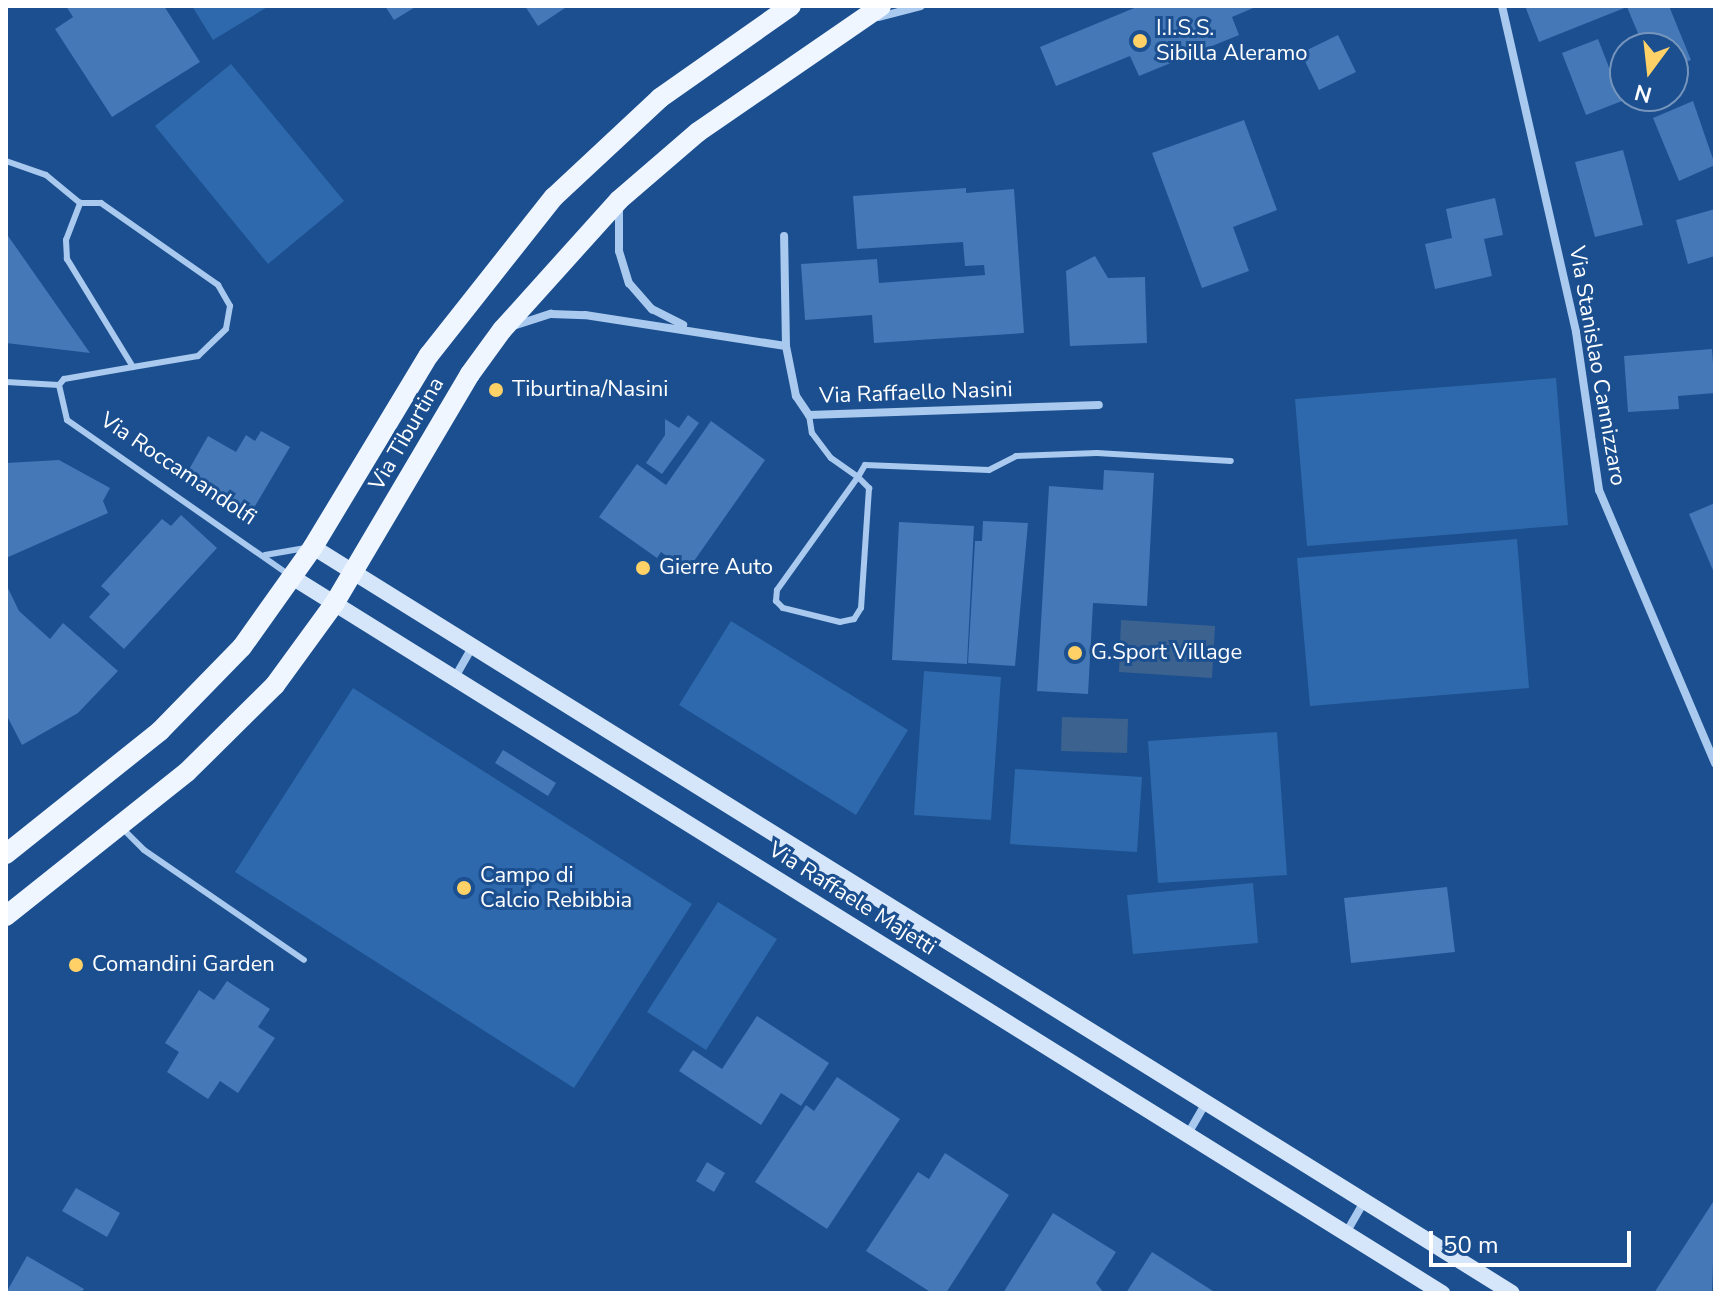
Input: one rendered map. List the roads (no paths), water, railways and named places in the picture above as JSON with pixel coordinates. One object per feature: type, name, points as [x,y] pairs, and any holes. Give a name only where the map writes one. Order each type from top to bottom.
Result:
[{"type":"main road","name":"Via Tiburtina","points":[[6,854],[180,713],[242,647],[313,547],[429,355],[534,219],[633,120],[791,6]]},
{"type":"main road","name":"Via Tiburtina","points":[[6,916],[121,827],[260,702],[334,604],[470,374],[502,330],[619,200],[698,132],[881,6]]},
{"type":"street","points":[[855,23],[921,6]]},
{"type":"street","name":"Via Stanislao Cannizzaro","points":[[1502,6],[1576,332],[1599,490],[1715,763]]},
{"type":"street","points":[[619,200],[619,251],[629,283],[652,309],[691,329]]},
{"type":"street","name":"Via Raffaello Nasini","points":[[784,236],[786,346],[796,396],[809,415],[1099,405]]},
{"type":"street","points":[[502,330],[551,314],[691,329],[786,346]]},
{"type":"street","name":"Via Raffaele Majetti","points":[[313,547],[475,644],[1205,1104],[1512,1293]]},
{"type":"street","name":"Via Roccamandolfi","points":[[292,577],[334,604]]},
{"type":"street","name":"Via Raffaele Majetti","points":[[334,604],[1189,1132],[1442,1293]]},
{"type":"street","points":[[454,679],[475,644]]},
{"type":"street","points":[[1189,1132],[1205,1104]]},
{"type":"street","points":[[1346,1233],[1364,1202]]},
{"type":"lane","points":[[6,161],[46,175],[80,203],[101,203],[218,285],[230,306],[226,329],[198,356],[64,379],[59,385],[6,382]]},
{"type":"lane","points":[[80,203],[66,240],[67,259],[133,367]]},
{"type":"lane","name":"Via Roccamandolfi","points":[[59,385],[67,420],[265,555],[292,577]]},
{"type":"lane","points":[[809,415],[812,433],[831,458],[858,477],[869,488],[861,608],[854,619],[840,622],[783,608],[776,601],[777,590],[858,477],[865,465],[989,470],[1016,456],[1097,453],[1231,461]]},
{"type":"lane","name":"Via Roccamandolfi","points":[[265,555],[313,547]]},
{"type":"lane","points":[[121,827],[144,850],[304,960]]},
{"type":"place","name":"I.I.S.S. Sibilla Aleramo","points":[[1140,41]]},
{"type":"place","name":"Tiburtina/Nasini","points":[[496,390]]},
{"type":"place","name":"Gierre Auto","points":[[643,568]]},
{"type":"place","name":"G.Sport Village","points":[[1075,653]]},
{"type":"place","name":"Campo di Calcio Rebibbia","points":[[464,888]]},
{"type":"place","name":"Comandini Garden","points":[[76,965]]}]
